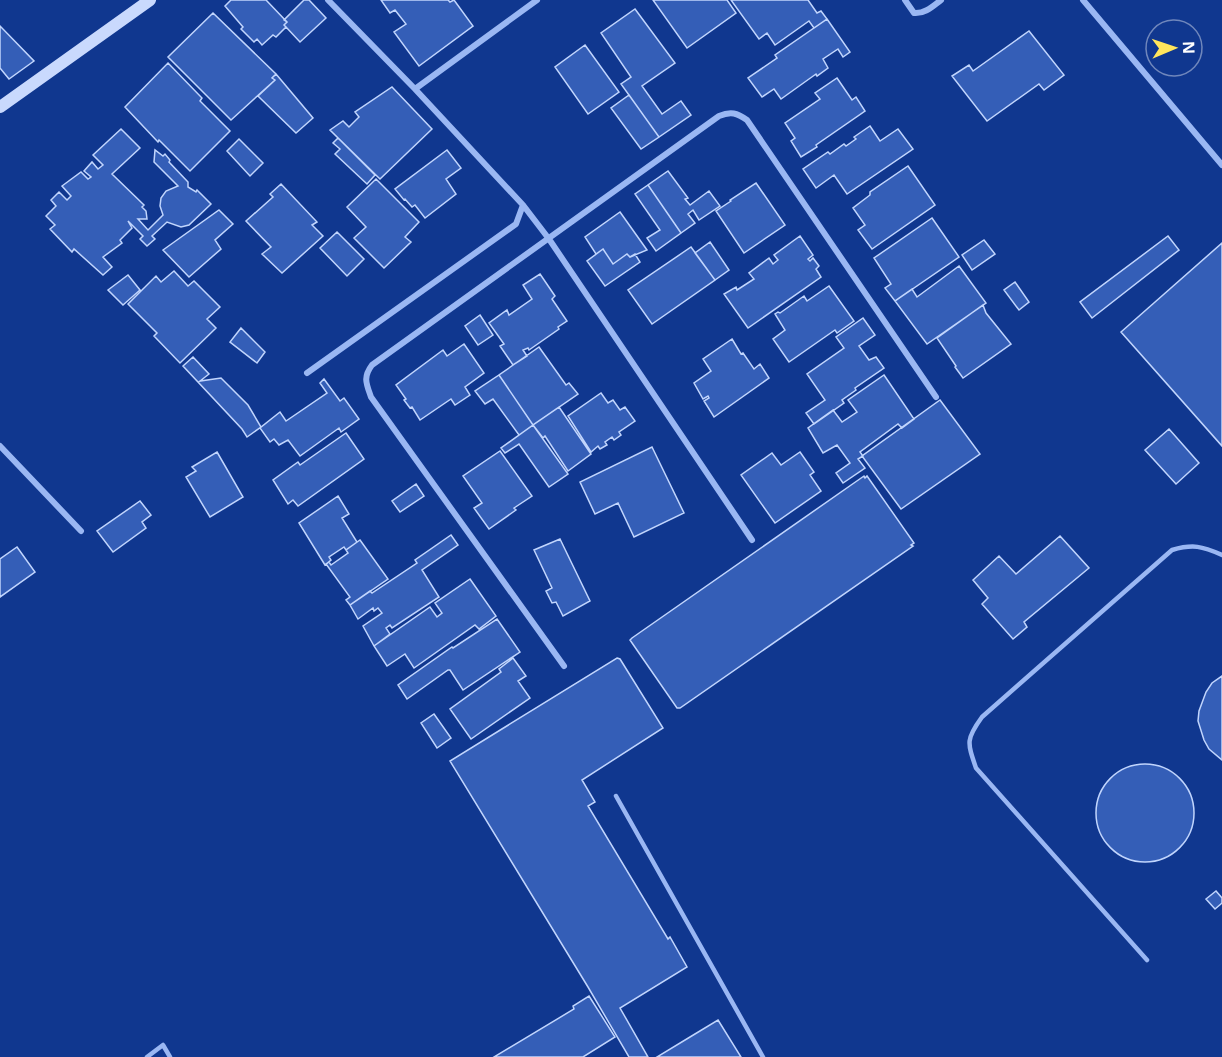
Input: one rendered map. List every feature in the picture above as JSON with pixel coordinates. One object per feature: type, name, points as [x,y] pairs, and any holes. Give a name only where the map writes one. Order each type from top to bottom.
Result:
[{"type":"street","points":[[0,107],[150,0]]},
{"type":"street","points":[[328,0],[523,205],[549,239],[752,540]]},
{"type":"street","points":[[415,89],[537,0]]},
{"type":"street","points":[[905,0],[914,13],[929,9],[941,0]]},
{"type":"street","points":[[1083,0],[1222,165]]},
{"type":"street","points":[[564,666],[371,397],[364,381],[366,372],[372,365],[719,116],[728,112],[738,114],[747,120],[936,397]]},
{"type":"street","points":[[307,373],[516,224],[523,205]]},
{"type":"street","points":[[0,446],[81,531]]},
{"type":"lane","points":[[1147,960],[976,768],[970,752],[969,734],[982,717],[1172,550],[1189,545],[1206,548],[1222,555]]},
{"type":"lane","points":[[616,796],[763,1057]]},
{"type":"lane","points":[[147,1057],[163,1046],[170,1057]]},
{"type":"building","points":[[231,0],[266,0],[287,22],[284,25],[286,27],[276,37],[273,35],[262,45],[257,39],[254,42],[241,29],[243,27],[225,6]]},
{"type":"building","points":[[304,0],[309,0],[326,18],[300,42],[284,25],[287,22],[284,20]]},
{"type":"building","points":[[381,0],[448,0],[450,2],[454,0],[473,26],[419,66],[394,32],[406,24],[395,10],[390,13]]},
{"type":"building","points":[[653,0],[727,0],[736,13],[687,48]]},
{"type":"building","points":[[731,0],[808,0],[817,13],[821,11],[827,19],[814,28],[809,21],[775,45],[767,33],[759,39]]},
{"type":"building","points":[[635,9],[675,63],[642,86],[662,114],[681,101],[691,115],[659,137],[621,84],[631,77],[601,33]]},
{"type":"building","points":[[213,13],[276,74],[272,78],[275,80],[231,120],[168,57]]},
{"type":"building","points":[[827,19],[850,52],[843,57],[838,49],[823,59],[828,68],[781,99],[774,89],[762,97],[748,78],[777,58],[775,55]]},
{"type":"building","points":[[0,26],[34,61],[9,79],[0,68]]},
{"type":"building","points":[[1029,31],[1064,75],[1044,90],[1039,84],[987,121],[952,76],[969,65],[973,71]]},
{"type":"building","points":[[585,45],[619,92],[588,114],[555,67]]},
{"type":"building","points":[[168,63],[202,98],[200,101],[230,131],[190,171],[125,107]]},
{"type":"building","points":[[276,74],[313,118],[296,133],[258,96],[275,80],[272,78]]},
{"type":"building","points":[[837,78],[852,100],[856,97],[865,111],[801,157],[791,141],[795,138],[785,123],[820,99],[815,93]]},
{"type":"building","points":[[392,87],[432,129],[380,179],[330,130],[343,121],[349,127],[359,117],[355,112]]},
{"type":"building","points":[[629,95],[659,137],[641,149],[611,108]]},
{"type":"building","points":[[870,126],[880,141],[898,129],[913,149],[847,194],[834,175],[816,188],[803,169],[828,152],[830,154],[844,144],[846,146]]},
{"type":"building","points":[[121,129],[140,148],[112,174],[144,205],[142,207],[146,211],[147,219],[138,219],[148,230],[163,215],[160,206],[161,198],[166,191],[178,186],[154,162],[155,150],[163,156],[165,154],[169,162],[188,182],[188,187],[196,192],[197,190],[211,204],[189,225],[181,227],[167,222],[152,236],[155,239],[147,246],[140,239],[143,236],[128,221],[132,228],[120,240],[122,243],[103,257],[112,267],[103,275],[74,249],[72,252],[50,229],[55,225],[46,216],[56,206],[51,200],[59,192],[67,200],[71,196],[62,186],[81,172],[88,179],[91,177],[84,171],[92,162],[98,169],[103,165],[93,155]]},
{"type":"building","points":[[338,138],[375,175],[367,184],[335,154],[340,149],[333,143]]},
{"type":"building","points":[[239,139],[263,163],[250,176],[227,151]]},
{"type":"building","points":[[447,150],[461,168],[446,179],[456,194],[425,218],[415,205],[412,207],[395,189]]},
{"type":"building","points":[[908,166],[935,205],[872,249],[858,230],[865,225],[853,208],[870,195],[870,192]]},
{"type":"building","points":[[668,171],[688,198],[685,199],[690,205],[709,191],[720,206],[699,220],[693,210],[688,214],[695,223],[681,233],[648,185]]},
{"type":"building","points":[[376,179],[419,222],[405,237],[411,242],[384,268],[354,238],[366,227],[347,207]]},
{"type":"building","points":[[756,183],[785,225],[744,253],[716,211]]},
{"type":"building","points":[[281,184],[317,222],[312,225],[323,236],[282,273],[262,254],[271,247],[246,221],[273,197],[270,194]]},
{"type":"building","points":[[648,185],[681,233],[656,251],[647,238],[660,230],[635,194]]},
{"type":"building","points":[[219,210],[233,224],[215,240],[221,249],[189,277],[163,250]]},
{"type":"building","points":[[620,212],[647,250],[630,257],[627,254],[613,264],[603,249],[596,254],[585,237]]},
{"type":"building","points":[[932,218],[959,257],[895,301],[885,288],[891,284],[874,258]]},
{"type":"building","points":[[337,232],[364,259],[347,276],[320,248]]},
{"type":"building","points":[[800,236],[813,255],[808,259],[810,261],[813,258],[819,266],[816,269],[821,277],[748,328],[724,294],[736,287],[737,290],[754,279],[749,273],[769,258],[773,264],[778,260],[774,255]]},
{"type":"building","points":[[1168,236],[1179,250],[1092,318],[1080,302]]},
{"type":"building","points":[[984,240],[995,254],[972,270],[962,255]]},
{"type":"building","points":[[710,242],[729,270],[715,280],[695,253]]},
{"type":"building","points":[[1222,243],[1222,446],[1121,332]]},
{"type":"building","points":[[691,247],[715,280],[652,324],[628,290]]},
{"type":"building","points":[[603,249],[613,264],[627,254],[630,257],[635,254],[640,262],[605,286],[587,261]]},
{"type":"building","points":[[959,266],[986,303],[927,344],[895,301],[912,289],[917,297]]},
{"type":"building","points":[[174,271],[188,286],[194,281],[220,307],[207,319],[216,328],[180,363],[154,336],[157,333],[128,304],[156,276],[161,282]]},
{"type":"building","points":[[540,274],[555,296],[552,299],[567,321],[529,350],[528,348],[523,350],[527,356],[513,365],[500,346],[504,344],[489,323],[507,310],[509,315],[532,299],[523,285]]},
{"type":"building","points":[[128,275],[140,290],[123,305],[108,290]]},
{"type":"building","points":[[1015,282],[1029,302],[1019,310],[1004,290]]},
{"type":"building","points":[[829,286],[854,321],[837,333],[835,330],[789,362],[773,339],[785,330],[775,314],[804,296],[807,301]]},
{"type":"building","points":[[983,305],[986,313],[1011,344],[963,378],[937,338]]},
{"type":"building","points":[[480,315],[493,335],[478,345],[465,326]]},
{"type":"building","points":[[863,318],[875,335],[859,346],[869,360],[876,357],[884,368],[855,388],[856,390],[842,400],[844,403],[814,424],[806,413],[825,400],[807,374],[844,348],[836,337]]},
{"type":"building","points":[[241,328],[265,352],[257,363],[230,342]]},
{"type":"building","points":[[732,339],[754,369],[760,364],[769,378],[714,417],[704,401],[709,398],[708,396],[703,399],[694,383],[711,371],[703,359]]},
{"type":"building","points":[[464,344],[484,373],[465,387],[470,395],[455,405],[451,399],[420,420],[412,407],[410,408],[404,400],[406,399],[396,385],[443,350],[447,356]]},
{"type":"building","points":[[539,347],[566,385],[569,383],[578,394],[533,425],[499,375]]},
{"type":"building","points":[[193,357],[209,374],[200,381],[221,378],[248,405],[261,427],[247,437],[183,366]]},
{"type":"building","points":[[499,375],[533,425],[519,435],[493,399],[485,404],[475,391]]},
{"type":"building","points":[[884,375],[914,419],[902,428],[898,424],[860,452],[863,456],[858,459],[865,468],[843,483],[836,473],[850,463],[837,445],[823,453],[808,428],[833,410],[842,422],[857,412],[848,400]]},
{"type":"building","points":[[324,379],[340,401],[344,398],[359,419],[341,432],[339,428],[300,456],[288,440],[279,445],[274,439],[270,442],[260,428],[280,412],[286,421],[327,393],[320,383]]},
{"type":"building","points":[[601,393],[608,403],[613,400],[620,410],[625,407],[635,421],[619,432],[621,435],[614,440],[612,437],[605,442],[607,445],[600,449],[598,446],[591,452],[568,416]]},
{"type":"building","points":[[940,400],[980,454],[901,509],[862,456]]},
{"type":"building","points":[[559,407],[591,454],[568,471],[545,436],[543,438],[533,425]]},
{"type":"building","points":[[533,425],[568,474],[549,487],[519,444],[505,453],[501,448]]},
{"type":"building","points":[[1169,429],[1199,463],[1176,484],[1145,450]]},
{"type":"building","points":[[346,433],[364,459],[298,506],[293,500],[288,504],[273,480],[298,462],[300,465]]},
{"type":"building","points":[[652,447],[684,513],[634,537],[618,503],[595,514],[580,482]]},
{"type":"building","points":[[500,451],[532,496],[489,529],[474,508],[482,503],[463,476]]},
{"type":"building","points":[[217,452],[243,497],[210,517],[186,477],[196,471],[192,467]]},
{"type":"building","points":[[800,452],[814,472],[810,475],[821,491],[775,523],[741,475],[772,453],[781,465]]},
{"type":"building","points":[[864,476],[865,478],[867,476],[914,543],[911,545],[913,546],[677,708],[630,640]]},
{"type":"building","points":[[416,484],[424,496],[400,512],[392,501]]},
{"type":"building","points":[[338,496],[349,514],[342,518],[357,542],[346,550],[344,547],[329,557],[331,560],[325,565],[299,523]]},
{"type":"building","points":[[140,501],[151,515],[142,522],[146,528],[113,552],[97,531]]},
{"type":"building","points":[[451,535],[458,545],[422,570],[439,597],[392,628],[390,625],[386,628],[390,634],[374,646],[363,626],[382,613],[378,608],[374,611],[373,608],[358,619],[350,605],[417,563],[415,560]]},
{"type":"building","points":[[1060,536],[1089,568],[1024,622],[1027,627],[1013,639],[982,604],[988,598],[973,580],[999,556],[1016,574]]},
{"type":"building","points":[[560,539],[590,601],[563,616],[556,602],[552,603],[546,591],[552,588],[534,550]]},
{"type":"building","points":[[360,540],[388,579],[350,605],[346,600],[350,597],[326,564],[329,562],[331,565],[348,553],[346,550]]},
{"type":"building","points":[[17,547],[35,572],[0,597],[0,559]]},
{"type":"building","points":[[470,579],[496,616],[479,629],[475,625],[414,668],[405,654],[387,666],[374,646],[430,607],[437,617],[442,613],[435,603]]},
{"type":"building","points":[[497,619],[520,652],[463,690],[448,670],[407,699],[398,685]]},
{"type":"building","points":[[513,658],[526,676],[518,681],[530,698],[471,739],[450,709],[501,672],[499,669]]},
{"type":"building","points":[[617,658],[620,659],[663,728],[582,780],[595,802],[588,806],[687,967],[620,1008],[648,1057],[629,1057],[450,761]]},
{"type":"building","points":[[1222,676],[1222,760],[1209,749],[1198,721],[1206,692],[1212,683]]},
{"type":"building","points":[[434,714],[451,738],[437,748],[421,723]]},
{"type":"building","points":[[1145,764],[1164,768],[1180,778],[1190,794],[1194,813],[1190,832],[1180,848],[1164,858],[1145,862],[1126,858],[1110,848],[1100,832],[1096,813],[1100,794],[1110,778],[1126,768]]},
{"type":"building","points":[[1216,891],[1222,898],[1222,903],[1215,909],[1206,899]]},
{"type":"building","points":[[589,996],[615,1037],[583,1057],[494,1057],[574,1009],[573,1006]]},
{"type":"building","points":[[718,1020],[741,1057],[657,1057],[690,1037]]}]
